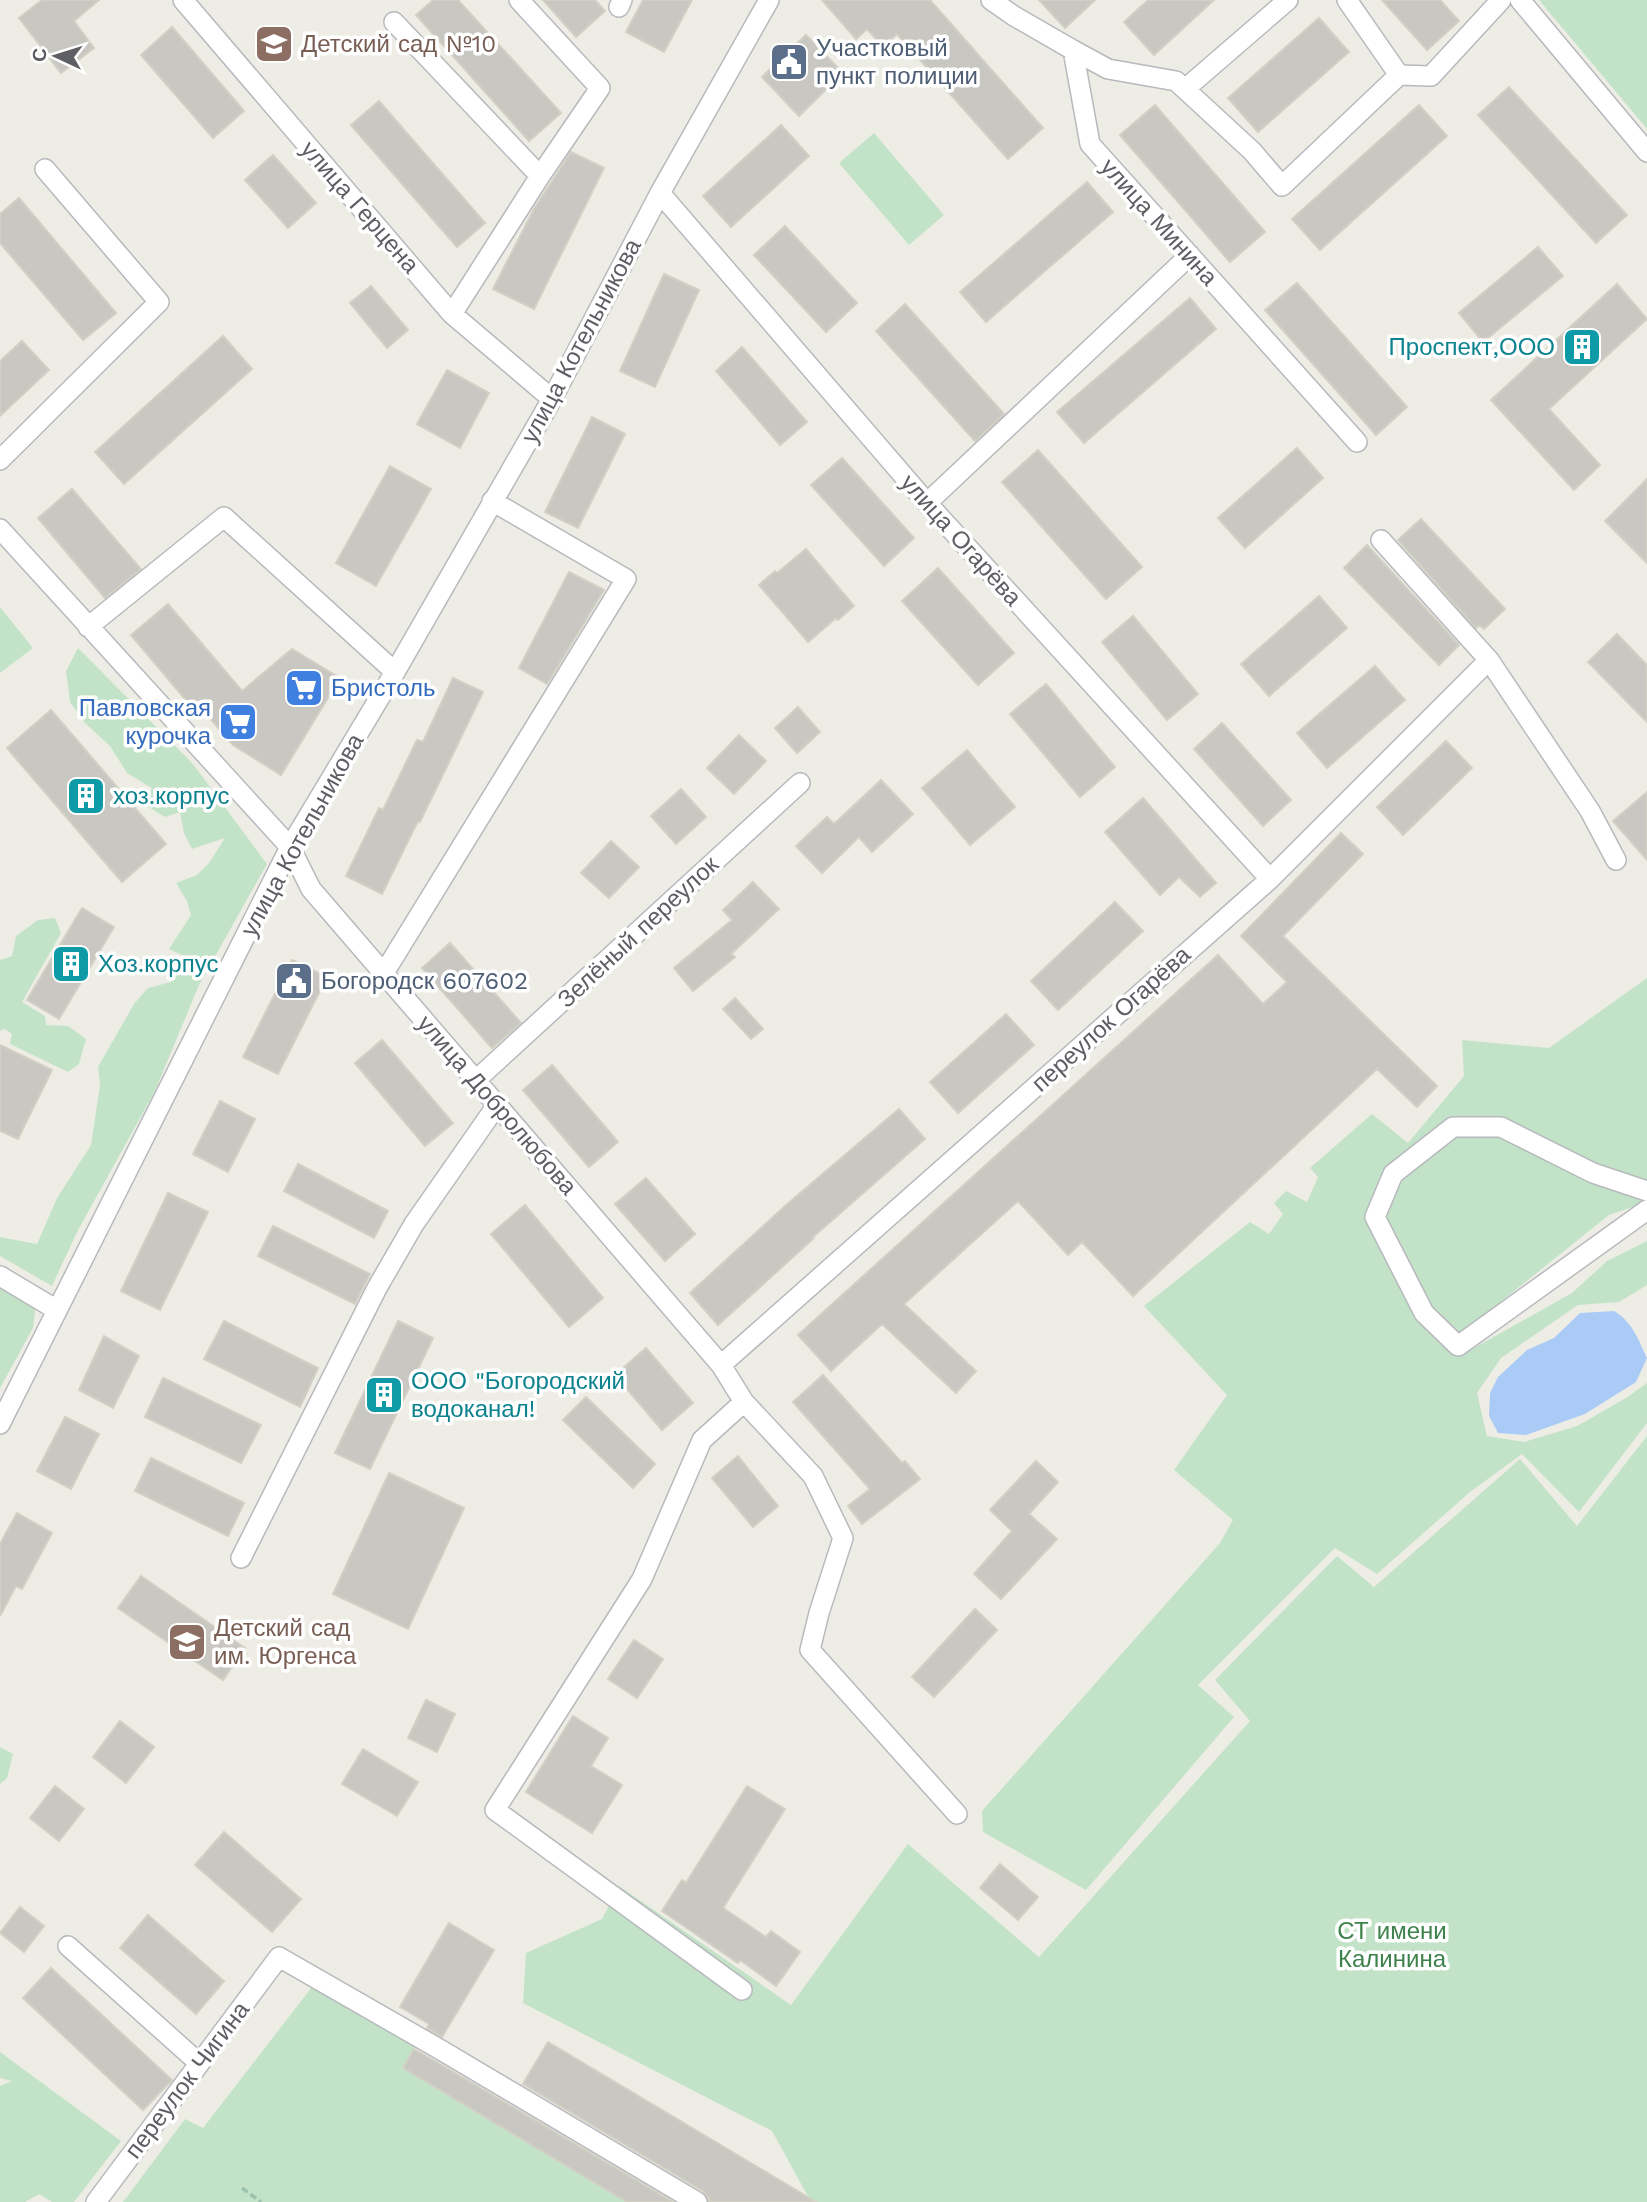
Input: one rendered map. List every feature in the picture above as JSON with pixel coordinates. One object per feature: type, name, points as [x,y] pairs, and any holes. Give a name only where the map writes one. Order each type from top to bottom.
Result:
[{"type":"street","name":"улица Герцена","points":[[183,0],[452,314],[552,399]]},
{"type":"street","points":[[452,314],[600,88],[519,0]]},
{"type":"street","name":"улица Котельникова","points":[[0,1424],[290,847],[395,672],[552,399],[660,193],[769,0]]},
{"type":"street","points":[[991,0],[1108,69],[1176,82],[1252,151],[1282,186],[1399,75],[1431,76],[1501,0]]},
{"type":"street","points":[[1185,89],[1288,0]]},
{"type":"street","points":[[1347,0],[1399,75]]},
{"type":"street","points":[[1520,0],[1647,152]]},
{"type":"street","points":[[394,22],[540,176]]},
{"type":"street","name":"улица Минина","points":[[1073,50],[1090,144],[1357,442]]},
{"type":"street","points":[[0,460],[159,302],[45,169]]},
{"type":"street","name":"улица Огарёва","points":[[660,193],[927,503],[1270,879]]},
{"type":"street","points":[[927,503],[1189,256]]},
{"type":"street","points":[[384,973],[626,579],[492,501]]},
{"type":"street","points":[[88,627],[224,517],[395,672]]},
{"type":"street","name":"улица Добролюбова","points":[[0,529],[290,847],[311,889],[721,1365],[744,1402],[813,1476],[843,1538],[810,1650],[957,1814]]},
{"type":"street","points":[[1381,540],[1489,660],[1590,811],[1616,860]]},
{"type":"street","name":"переулок Огарёва","points":[[721,1365],[1270,879],[1489,660]]},
{"type":"street","name":"Зелёный переулок","points":[[476,1080],[800,783]]},
{"type":"street","points":[[241,1558],[377,1288],[414,1224],[497,1105]]},
{"type":"street","points":[[1647,1191],[1593,1173],[1501,1127],[1453,1127],[1393,1174],[1375,1217],[1424,1313],[1458,1346],[1647,1210]]},
{"type":"street","points":[[0,1276],[57,1310]]},
{"type":"street","points":[[742,1990],[495,1810],[642,1579],[702,1440],[744,1402]]},
{"type":"street","points":[[68,1946],[199,2063]]},
{"type":"street","name":"переулок Чигина","points":[[96,2202],[279,1957],[697,2202]]},
{"type":"path","points":[[242,2188],[261,2202]]},
{"type":"green space","points":[[1539,0],[1647,0],[1647,129]]},
{"type":"green space","points":[[874,133],[944,215],[909,245],[839,163]]},
{"type":"green space","points":[[0,607],[33,648],[0,673]]},
{"type":"green space","points":[[78,648],[193,764],[267,864],[199,985],[155,1091],[77,1232],[52,1286],[0,1256],[0,1237],[37,1244],[57,1198],[91,1145],[100,1085],[98,1067],[134,1004],[148,988],[171,982],[184,956],[169,949],[191,915],[187,901],[176,883],[197,875],[209,863],[225,838],[192,849],[184,833],[180,812],[165,817],[145,805],[152,788],[127,773],[110,746],[85,723],[70,702],[66,671]]},
{"type":"green space","points":[[55,918],[61,933],[22,1002],[45,1016],[46,1025],[68,1026],[86,1039],[79,1064],[68,1072],[10,1044],[12,1034],[5,1029],[0,1031],[0,960],[12,956],[16,936],[38,920]]},
{"type":"green space","points":[[1647,978],[1647,1202],[1609,1215],[1457,1337],[1452,1354],[1465,1353],[1572,1293],[1607,1261],[1647,1241],[1647,1285],[1619,1302],[1578,1305],[1501,1358],[1477,1393],[1487,1436],[1524,1442],[1577,1426],[1647,1383],[1647,1423],[1579,1512],[1522,1454],[1470,1492],[1377,1574],[1335,1548],[1198,1685],[1234,1717],[1086,1890],[983,1832],[982,1811],[1220,1543],[1233,1520],[1174,1470],[1227,1395],[1144,1306],[1250,1222],[1269,1234],[1283,1214],[1274,1203],[1286,1191],[1307,1202],[1318,1177],[1310,1168],[1372,1114],[1408,1143],[1464,1076],[1462,1040],[1549,1048]]},
{"type":"green space","points":[[0,1277],[36,1303],[33,1328],[0,1388]]},
{"type":"green space","name":"СТ имени Калинина","points":[[1647,1436],[1647,2202],[811,2202],[772,2131],[523,2003],[526,1953],[602,1919],[619,1886],[791,2005],[908,1844],[1039,1957],[1250,1721],[1215,1680],[1337,1556],[1374,1587],[1520,1459],[1577,1526]]},
{"type":"green space","points":[[0,1747],[13,1754],[7,1778],[0,1784]]},
{"type":"green space","points":[[315,1983],[418,2041],[403,2068],[627,2202],[123,2202],[185,2119],[203,2128]]},
{"type":"green space","points":[[0,2052],[121,2141],[74,2202],[52,2202],[39,2194],[25,2202],[0,2202],[0,2086],[12,2081],[0,2078]]},
{"type":"water","points":[[1614,1311],[1630,1326],[1647,1358],[1636,1382],[1585,1414],[1526,1435],[1498,1433],[1489,1416],[1490,1393],[1498,1377],[1527,1350],[1554,1338],[1580,1313]]},
{"type":"building","points":[[42,0],[99,0],[74,21],[94,48],[61,73],[19,18]]},
{"type":"building","points":[[433,0],[458,0],[561,113],[529,141],[416,15]]},
{"type":"building","points":[[543,0],[595,0],[605,11],[576,37]]},
{"type":"building","points":[[643,0],[692,0],[664,52],[626,32]]},
{"type":"building","points":[[822,0],[930,0],[1043,128],[1008,159],[897,34],[883,47],[867,29],[856,39]]},
{"type":"building","points":[[1039,0],[1095,0],[1065,28]]},
{"type":"building","points":[[1148,0],[1214,0],[1154,55],[1124,22]]},
{"type":"building","points":[[1382,0],[1440,0],[1459,21],[1427,50]]},
{"type":"building","points":[[1319,18],[1349,52],[1258,132],[1228,98]]},
{"type":"building","points":[[172,27],[244,111],[213,138],[141,55]]},
{"type":"building","points":[[806,35],[843,73],[799,116],[762,77]]},
{"type":"building","points":[[1509,87],[1627,215],[1596,243],[1478,115]]},
{"type":"building","points":[[379,101],[485,223],[457,247],[351,125]]},
{"type":"building","points":[[1155,105],[1265,232],[1230,262],[1120,135]]},
{"type":"building","points":[[1419,105],[1447,136],[1320,250],[1292,219]]},
{"type":"building","points":[[781,125],[809,156],[731,227],[703,196]]},
{"type":"building","points":[[571,152],[604,168],[534,309],[493,289],[534,209]]},
{"type":"building","points":[[273,155],[316,203],[288,228],[245,180]]},
{"type":"building","points":[[1087,182],[1113,212],[986,322],[960,292]]},
{"type":"building","points":[[19,198],[116,313],[83,340],[0,243],[0,214]]},
{"type":"building","points":[[785,226],[857,303],[826,332],[754,255]]},
{"type":"building","points":[[1538,247],[1563,276],[1483,342],[1459,313]]},
{"type":"building","points":[[664,274],[699,290],[655,387],[620,371]]},
{"type":"building","points":[[1297,283],[1407,407],[1376,435],[1265,310]]},
{"type":"building","points":[[1617,284],[1647,319],[1549,409],[1600,465],[1574,490],[1491,400]]},
{"type":"building","points":[[371,286],[408,330],[387,348],[350,303]]},
{"type":"building","points":[[1190,298],[1216,329],[1084,443],[1057,412]]},
{"type":"building","points":[[905,304],[1004,414],[975,441],[876,331]]},
{"type":"building","points":[[223,336],[252,369],[124,484],[95,452]]},
{"type":"building","points":[[22,341],[49,370],[0,416],[0,361]]},
{"type":"building","points":[[742,347],[807,422],[780,445],[716,371]]},
{"type":"building","points":[[447,370],[489,393],[460,448],[417,424]]},
{"type":"building","points":[[592,417],[625,434],[578,528],[545,512]]},
{"type":"building","points":[[1297,448],[1323,478],[1245,548],[1218,518]]},
{"type":"building","points":[[1038,450],[1142,567],[1106,599],[1002,482]]},
{"type":"building","points":[[842,458],[914,538],[884,566],[811,485]]},
{"type":"building","points":[[390,466],[431,489],[376,586],[336,563]]},
{"type":"building","points":[[1647,479],[1647,563],[1605,521]]},
{"type":"building","points":[[72,489],[141,569],[105,598],[38,518]]},
{"type":"building","points":[[1421,519],[1505,609],[1484,629],[1479,625],[1476,628],[1398,540]]},
{"type":"building","points":[[1367,545],[1459,645],[1439,665],[1344,568]]},
{"type":"building","points":[[806,549],[854,606],[808,642],[759,585]]},
{"type":"building","points":[[938,568],[1014,653],[978,685],[902,601]]},
{"type":"building","points":[[569,572],[604,590],[547,684],[519,668]]},
{"type":"building","points":[[1319,596],[1347,628],[1269,696],[1241,664]]},
{"type":"building","points":[[168,604],[242,691],[292,649],[340,678],[281,775],[233,745],[201,708],[196,712],[131,635]]},
{"type":"building","points":[[1133,616],[1198,694],[1167,720],[1102,642]]},
{"type":"building","points":[[1617,634],[1647,665],[1647,722],[1588,662]]},
{"type":"building","points":[[1375,666],[1405,700],[1327,768],[1297,733]]},
{"type":"building","points":[[453,678],[483,692],[382,894],[346,876],[379,808],[383,810],[417,740],[423,742]]},
{"type":"building","points":[[1046,684],[1115,767],[1080,797],[1010,714]]},
{"type":"building","points":[[798,707],[820,732],[797,753],[775,728]]},
{"type":"building","name":"хоз.корпус","points":[[51,710],[166,844],[122,882],[7,748]]},
{"type":"building","points":[[1222,723],[1291,800],[1263,826],[1194,749]]},
{"type":"building","points":[[739,735],[766,761],[734,794],[707,768]]},
{"type":"building","points":[[1446,741],[1472,768],[1403,835],[1377,807]]},
{"type":"building","points":[[967,750],[1015,807],[970,845],[922,788]]},
{"type":"building","points":[[881,780],[913,814],[872,852],[859,837],[822,873],[796,846],[827,817],[834,824]]},
{"type":"building","points":[[681,789],[706,817],[676,844],[651,816]]},
{"type":"building","points":[[1647,792],[1647,860],[1613,821]]},
{"type":"building","points":[[1143,798],[1216,883],[1200,897],[1179,877],[1160,895],[1105,832]]},
{"type":"building","points":[[1341,833],[1363,854],[1283,936],[1437,1086],[1417,1107],[1377,1069],[1133,1296],[1082,1242],[1068,1255],[1018,1201],[904,1304],[976,1371],[956,1393],[882,1324],[831,1371],[798,1335],[1218,955],[1263,1004],[1287,982],[1241,936]]},
{"type":"building","points":[[611,841],[639,867],[609,898],[581,873]]},
{"type":"building","points":[[753,882],[779,909],[731,954],[735,957],[693,991],[674,968],[732,920],[723,910]]},
{"type":"building","points":[[1115,902],[1143,931],[1058,1010],[1031,981]]},
{"type":"building","name":"Хоз.корпус","points":[[82,908],[114,927],[59,1019],[27,1000]]},
{"type":"building","points":[[450,943],[521,1023],[492,1048],[422,968]]},
{"type":"building","points":[[292,960],[327,977],[278,1074],[243,1057]]},
{"type":"building","points":[[735,998],[763,1029],[751,1039],[723,1009]]},
{"type":"building","points":[[1006,1014],[1034,1045],[958,1113],[930,1082]]},
{"type":"building","points":[[382,1040],[453,1123],[425,1146],[355,1063]]},
{"type":"building","points":[[0,1045],[52,1070],[18,1139],[0,1131]]},
{"type":"building","points":[[552,1065],[618,1142],[589,1167],[523,1090]]},
{"type":"building","points":[[220,1101],[255,1119],[228,1172],[193,1154]]},
{"type":"building","points":[[899,1109],[925,1139],[718,1325],[690,1293],[785,1206]]},
{"type":"building","points":[[298,1164],[388,1211],[374,1238],[284,1191]]},
{"type":"building","points":[[646,1178],[695,1234],[665,1261],[615,1204]]},
{"type":"building","points":[[168,1193],[208,1212],[160,1310],[121,1291]]},
{"type":"building","points":[[525,1205],[603,1298],[569,1327],[491,1234]]},
{"type":"building","points":[[273,1226],[370,1274],[355,1304],[258,1256]]},
{"type":"building","points":[[224,1321],[318,1368],[300,1407],[204,1359]]},
{"type":"building","name":"ООО \"Богородский водоканал!","points":[[398,1321],[433,1338],[370,1469],[335,1453]]},
{"type":"building","points":[[104,1336],[139,1356],[113,1408],[79,1390]]},
{"type":"building","points":[[646,1348],[693,1403],[662,1430],[615,1375]]},
{"type":"building","points":[[823,1375],[902,1463],[905,1461],[920,1479],[862,1524],[848,1506],[870,1489],[793,1402]]},
{"type":"building","points":[[163,1378],[261,1425],[241,1463],[145,1417]]},
{"type":"building","points":[[586,1397],[655,1464],[633,1488],[563,1420]]},
{"type":"building","points":[[65,1417],[99,1434],[71,1489],[37,1471]]},
{"type":"building","points":[[738,1456],[778,1506],[753,1527],[712,1478]]},
{"type":"building","points":[[151,1458],[244,1503],[228,1536],[135,1491]]},
{"type":"building","points":[[1036,1461],[1058,1482],[1029,1514],[1057,1539],[1001,1599],[974,1574],[1012,1531],[990,1510]]},
{"type":"building","points":[[389,1473],[464,1508],[408,1629],[333,1594]]},
{"type":"building","points":[[17,1513],[52,1533],[22,1589],[16,1586],[0,1616],[0,1544]]},
{"type":"building","points":[[141,1576],[245,1648],[223,1680],[118,1608]]},
{"type":"building","points":[[975,1609],[997,1630],[934,1697],[912,1677]]},
{"type":"building","points":[[634,1640],[663,1659],[637,1698],[608,1679]]},
{"type":"building","points":[[426,1700],[455,1714],[437,1752],[408,1738]]},
{"type":"building","points":[[573,1716],[608,1738],[591,1766],[622,1785],[592,1833],[526,1792]]},
{"type":"building","points":[[120,1721],[154,1747],[126,1783],[93,1757]]},
{"type":"building","points":[[363,1749],[418,1782],[397,1816],[342,1784]]},
{"type":"building","points":[[55,1786],[84,1809],[59,1841],[30,1818]]},
{"type":"building","points":[[747,1786],[785,1809],[723,1908],[766,1937],[771,1931],[800,1952],[776,1986],[662,1911],[682,1880],[686,1883]]},
{"type":"building","points":[[224,1832],[301,1899],[272,1932],[195,1865]]},
{"type":"building","points":[[1000,1864],[1038,1897],[1018,1920],[980,1888]]},
{"type":"building","points":[[20,1907],[44,1926],[24,1952],[0,1933]]},
{"type":"building","points":[[148,1915],[224,1981],[196,2014],[120,1948]]},
{"type":"building","points":[[449,1923],[494,1950],[442,2037],[427,2028],[429,2024],[400,2007]]},
{"type":"building","points":[[51,1968],[172,2080],[143,2110],[23,1998]]},
{"type":"building","points":[[548,2042],[816,2202],[709,2202],[703,2191],[523,2084]]},
{"type":"building","points":[[414,2049],[673,2202],[627,2202],[403,2068]]},
{"type":"place","name":"Детский сад №10","points":[[274,44]]},
{"type":"place","name":"Участковый пункт полиции","points":[[789,62]]},
{"type":"place","name":"Проспект,ООО","points":[[1582,347]]},
{"type":"place","name":"Бристоль","points":[[304,688]]},
{"type":"place","name":"Павловская курочка","points":[[238,722]]},
{"type":"place","name":"хоз.корпус","points":[[86,796]]},
{"type":"place","name":"Хоз.корпус","points":[[71,964]]},
{"type":"place","name":"Богородск 607602","points":[[294,981]]},
{"type":"place","name":"ООО \"Богородский водоканал!","points":[[384,1395]]},
{"type":"place","name":"Детский сад им. Юргенса","points":[[187,1642]]}]
